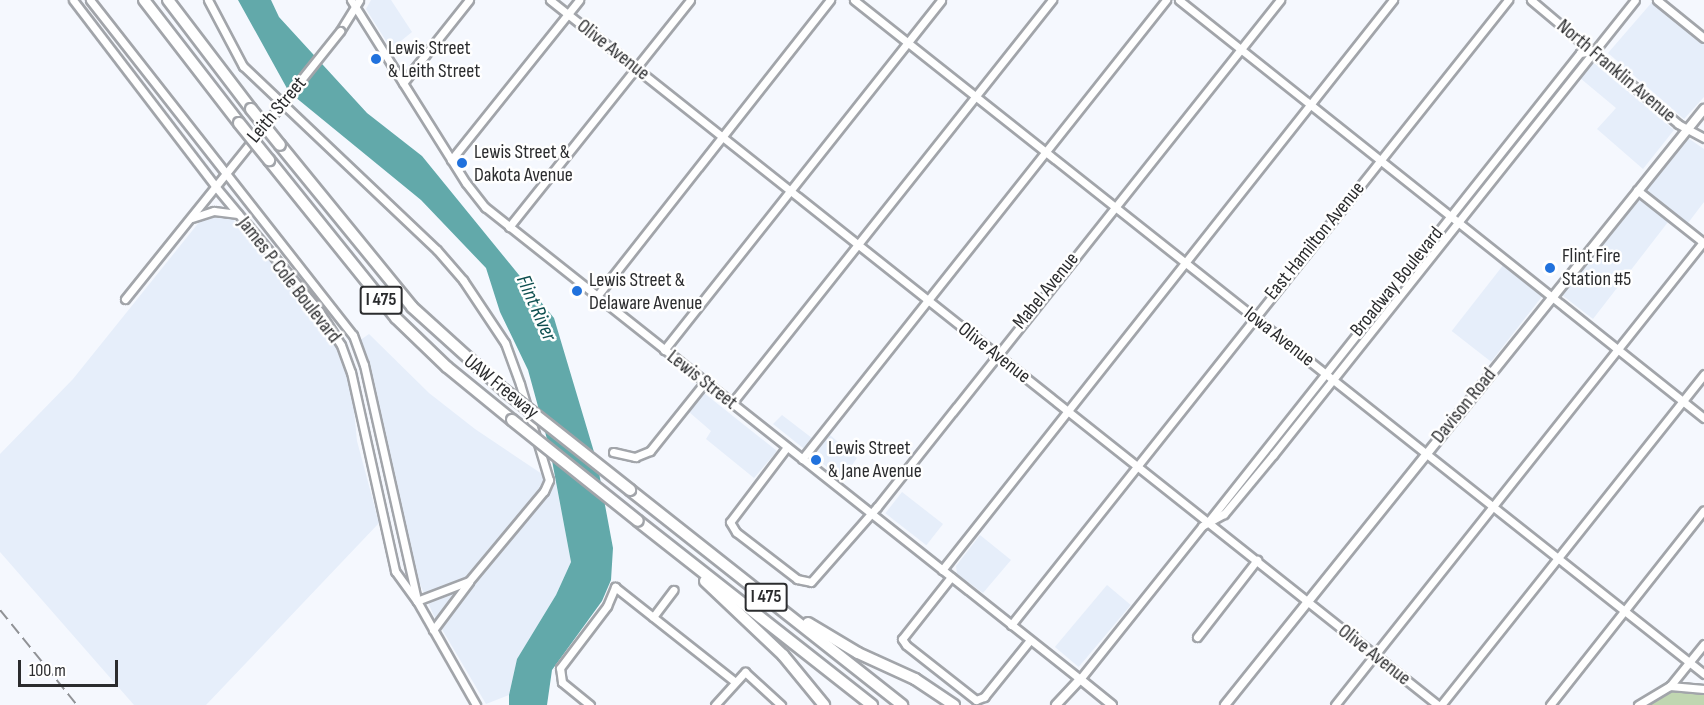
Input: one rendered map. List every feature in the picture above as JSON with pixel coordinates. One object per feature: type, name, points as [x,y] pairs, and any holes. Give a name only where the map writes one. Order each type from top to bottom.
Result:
[{"type":"highway","name":"UAW Freeway","points":[[144,0],[239,123],[403,325],[447,367],[512,420],[873,705]]},
{"type":"highway","name":"UAW Freeway","points":[[168,0],[251,109],[412,307],[504,390],[902,705]]},
{"type":"highway","points":[[653,532],[783,655],[824,705]]},
{"type":"highway","points":[[768,599],[954,705]]},
{"type":"main road","name":"Davison Road","points":[[1225,705],[1687,127],[1704,109]]},
{"type":"main road","name":"Broadway Boulevard","points":[[1056,705],[1080,679]]},
{"type":"main road","name":"Lewis Street","points":[[1080,679],[1113,705]]},
{"type":"street","name":"James P Cole Boulevard","points":[[73,0],[215,186],[319,311],[341,345],[351,372],[395,571],[417,601],[476,705]]},
{"type":"street","name":"James P Cole Boulevard","points":[[90,0],[354,335],[364,365],[417,601]]},
{"type":"street","points":[[208,0],[243,66],[437,250],[484,308],[505,343],[520,384],[549,480],[544,491],[469,581],[433,630]]},
{"type":"street","points":[[403,83],[469,0]]},
{"type":"street","name":"Olive Avenue","points":[[550,0],[1307,602],[1440,705]]},
{"type":"street","points":[[451,160],[579,0]]},
{"type":"street","points":[[509,227],[690,0]]},
{"type":"street","points":[[597,296],[830,0]]},
{"type":"street","name":"Iowa Avenue","points":[[854,0],[1704,674]]},
{"type":"street","points":[[664,350],[941,0]]},
{"type":"street","points":[[732,403],[856,243],[1052,0]]},
{"type":"street","points":[[802,459],[926,299],[1166,0]]},
{"type":"street","points":[[1179,0],[1704,418]]},
{"type":"street","name":"Mabel Avenue","points":[[787,447],[730,522],[736,532],[797,579],[811,582],[870,513],[1280,0]]},
{"type":"street","points":[[942,570],[1066,410],[1394,0]]},
{"type":"street","name":"East Hamilton Avenue","points":[[1011,625],[1135,465],[1508,0]]},
{"type":"street","name":"North Franklin Avenue","points":[[1531,0],[1687,127],[1704,138]]},
{"type":"street","name":"Broadway Boulevard","points":[[1208,522],[1224,514],[1273,455],[1635,0]]},
{"type":"street","points":[[1657,0],[1704,39]]},
{"type":"street","name":"Leith Street","points":[[125,299],[192,218],[224,172],[340,31],[355,2]]},
{"type":"street","name":"Lewis Street","points":[[355,2],[451,160],[475,195],[509,227],[1080,679]]},
{"type":"street","name":"Broadway Boulevard","points":[[1080,679],[1208,522],[1324,372],[1580,52],[1593,51]]},
{"type":"street","points":[[1335,705],[1704,242],[1637,190]]},
{"type":"street","points":[[192,218],[214,211],[238,214]]},
{"type":"street","points":[[1440,705],[1704,374]]},
{"type":"street","points":[[613,452],[635,457],[650,451],[705,382]]},
{"type":"street","points":[[1264,448],[1273,455]]},
{"type":"street","points":[[1550,705],[1704,510]]},
{"type":"street","points":[[1197,637],[1257,560]]},
{"type":"street","points":[[951,577],[902,639],[976,700],[984,697],[1030,640]]},
{"type":"street","points":[[417,601],[469,581]]},
{"type":"street","points":[[590,705],[562,682],[560,669],[608,606],[615,587],[734,681]]},
{"type":"street","points":[[653,617],[673,590]]},
{"type":"street","points":[[1638,705],[1670,686],[1704,644]]},
{"type":"street","points":[[715,705],[734,681],[745,672],[781,705]]},
{"type":"street","points":[[1670,686],[1704,689]]},
{"type":"shaded area","points":[[371,0],[391,0],[412,32],[391,49],[366,9]]},
{"type":"shaded area","points":[[1653,1],[1704,44],[1704,97],[1684,119],[1608,53]]},
{"type":"shaded area","points":[[1593,62],[1674,130],[1643,169],[1597,129],[1616,108],[1580,78]]},
{"type":"shaded area","points":[[1688,138],[1704,149],[1704,202],[1688,223],[1675,213],[1593,319],[1562,295]]},
{"type":"shaded area","points":[[225,214],[247,229],[334,340],[352,391],[357,441],[379,523],[206,705],[134,705],[0,552],[0,454],[73,379],[200,221]]},
{"type":"shaded area","points":[[1504,264],[1543,295],[1491,362],[1452,331]]},
{"type":"shaded area","points":[[369,334],[429,393],[475,429],[542,474],[554,473],[571,562],[556,595],[517,659],[509,695],[486,704],[433,614],[414,570],[374,386],[359,341]]},
{"type":"shaded area","points":[[704,393],[777,451],[754,478],[706,439],[711,431],[689,412]]},
{"type":"shaded area","points":[[782,415],[821,445],[830,435],[857,458],[842,479],[773,424]]},
{"type":"shaded area","points":[[902,492],[943,524],[926,545],[885,513]]},
{"type":"shaded area","points":[[980,535],[1011,560],[983,593],[957,574],[956,566]]},
{"type":"shaded area","points":[[1107,585],[1131,605],[1079,667],[1055,647]]},
{"type":"green space","points":[[1670,686],[1704,689],[1704,705],[1638,705]]},
{"type":"water","name":"Flint River","points":[[238,0],[271,0],[279,17],[367,113],[422,156],[554,318],[597,462],[613,548],[611,580],[602,601],[552,670],[547,705],[509,705],[509,695],[517,659],[556,595],[571,562],[550,450],[528,370],[500,312],[486,268],[421,200],[289,92]]},
{"type":"railway","points":[[0,610],[77,705]]},
{"type":"place","name":"Lewis Street & Leith Street","points":[[376,59]]},
{"type":"place","name":"Lewis Street & Dakota Avenue","points":[[462,163]]},
{"type":"place","name":"Flint Fire Station #5","points":[[1550,268]]},
{"type":"place","name":"Lewis Street & Delaware Avenue","points":[[577,291]]},
{"type":"place","name":"Lewis Street & Jane Avenue","points":[[816,460]]}]
